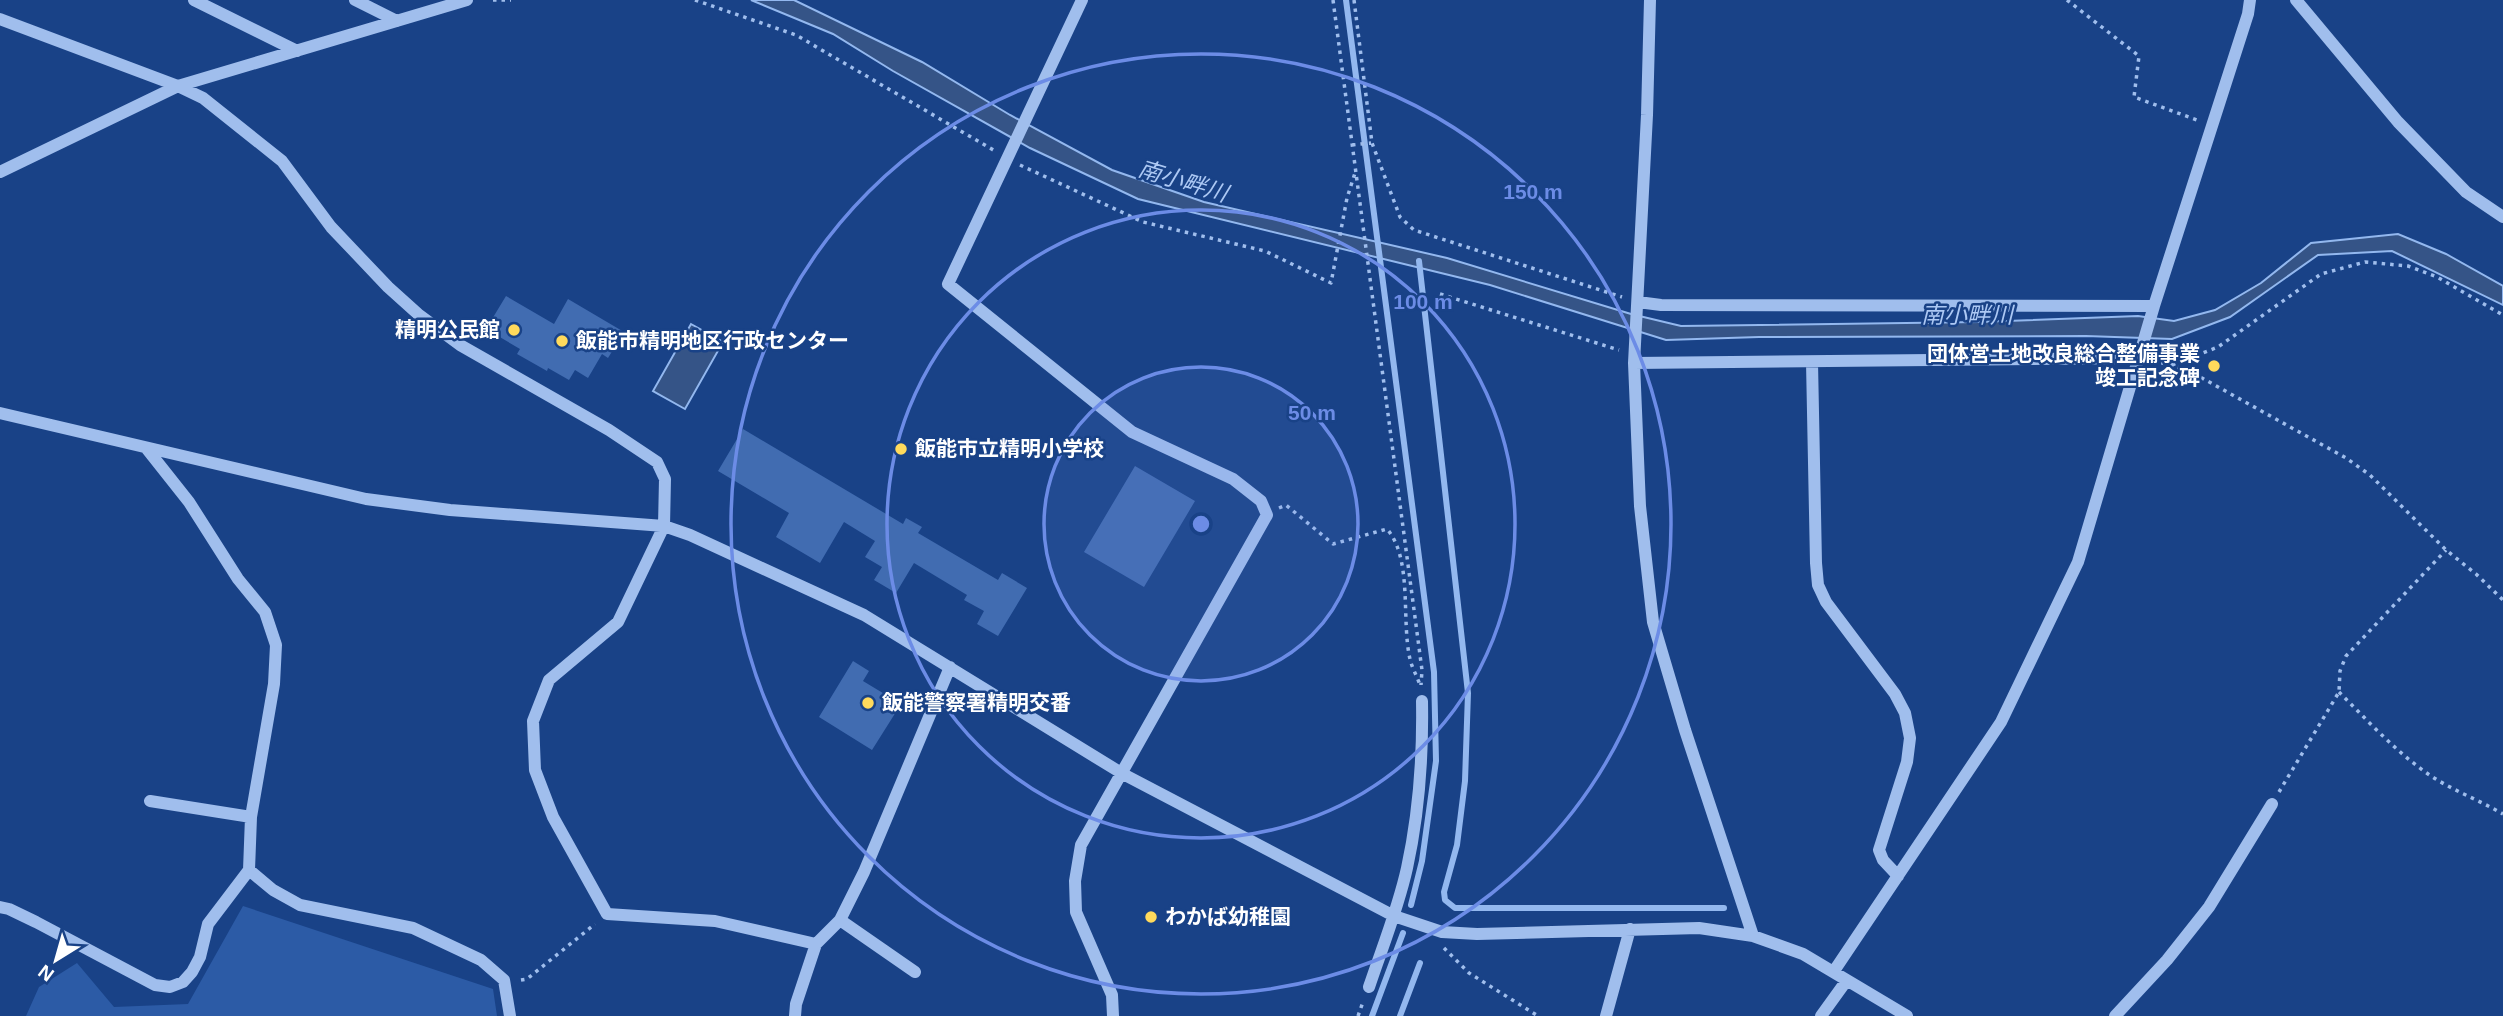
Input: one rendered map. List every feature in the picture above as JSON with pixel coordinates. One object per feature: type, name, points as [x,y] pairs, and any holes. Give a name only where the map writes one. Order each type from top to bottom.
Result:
[{"type":"street","points":[[194,0],[297,51]]},
{"type":"street","points":[[355,0],[397,21]]},
{"type":"street","points":[[0,172],[178,86],[467,0]]},
{"type":"street","points":[[1082,0],[948,284],[1132,432],[1233,479],[1261,501],[1267,515],[1081,845],[1075,881],[1076,912],[1112,995],[1113,1016]]},
{"type":"street","points":[[1650,0],[1635,355],[1640,506],[1653,622],[1685,730],[1753,936]]},
{"type":"street","points":[[1834,971],[2001,722],[2078,562],[2250,0]]},
{"type":"street","points":[[2296,0],[2398,122],[2466,192],[2503,217]]},
{"type":"street","points":[[0,19],[178,86],[203,98],[282,161],[331,227],[387,287],[418,314],[460,345],[609,430],[657,463],[665,479],[664,526],[618,622],[549,680],[533,721],[535,770],[553,817],[607,914],[715,921],[816,944]]},
{"type":"street","points":[[1637,305],[2154,309]]},
{"type":"street","points":[[1635,355],[1812,362],[2141,354]]},
{"type":"street","points":[[1812,362],[1818,585],[1835,616],[1895,694],[1905,713],[1910,738],[1908,762],[1879,850],[1883,860],[1898,876]]},
{"type":"street","points":[[0,413],[366,499],[450,510],[664,526],[836,600],[1123,774],[1394,916],[1442,932],[1477,934],[1699,928],[1753,936],[1803,954],[1907,1016]]},
{"type":"street","points":[[0,908],[9,909],[36,922],[155,985],[170,987],[183,982],[192,972],[200,957],[208,924],[249,870],[251,817],[274,684],[276,645],[265,612],[239,579],[189,502],[147,449]]},
{"type":"street","points":[[795,1016],[796,1004],[816,944],[840,920],[864,872],[950,667]]},
{"type":"street","points":[[1369,987],[1394,916],[1407,868],[1423,749],[1422,694]]},
{"type":"street","points":[[150,801],[251,817]]},
{"type":"street","points":[[2115,1016],[2167,960],[2208,906],[2272,804]]},
{"type":"street","points":[[249,870],[272,890],[300,905],[413,928],[450,943],[481,960],[505,980],[510,1016]]},
{"type":"street","points":[[840,920],[915,972]]},
{"type":"street","points":[[1608,1016],[1630,929]]},
{"type":"street","points":[[1821,1016],[1847,979]]},
{"type":"path","points":[[493,0],[511,0]]},
{"type":"path","points":[[695,0],[796,35],[1008,158],[1143,222],[1265,251],[1331,283],[1347,198],[1355,173]]},
{"type":"path","points":[[1333,0],[1420,656],[1422,694]]},
{"type":"path","points":[[1354,0],[1370,143],[1400,217],[1414,230],[1637,305]]},
{"type":"path","points":[[2067,0],[2139,56],[2134,97],[2213,126]]},
{"type":"path","points":[[1354,145],[1370,143]]},
{"type":"path","points":[[2172,365],[2218,346],[2321,274],[2365,262],[2409,266],[2437,277],[2503,315]]},
{"type":"path","points":[[1440,294],[1635,355]]},
{"type":"path","points":[[2141,354],[2202,378],[2346,458],[2370,475],[2446,550],[2503,600]]},
{"type":"path","points":[[1267,515],[1286,505],[1333,544],[1387,529],[1395,539],[1403,575],[1410,659],[1422,694]]},
{"type":"path","points":[[2272,804],[2339,692],[2340,671],[2346,656],[2446,550]]},
{"type":"path","points":[[2339,692],[2396,748],[2428,774],[2451,789],[2503,814]]},
{"type":"path","points":[[505,980],[527,979],[607,914]]},
{"type":"path","points":[[1422,926],[1469,973],[1538,1016]]},
{"type":"shaded area","points":[[751,0],[794,0],[922,62],[1010,115],[1112,170],[1204,202],[1447,258],[1631,314],[1681,326],[1979,322],[2138,316],[2174,321],[2215,310],[2261,283],[2311,243],[2398,234],[2446,254],[2503,286],[2503,305],[2392,251],[2318,255],[2230,317],[2172,339],[2086,336],[1759,337],[1666,340],[1490,285],[1138,199],[1030,148],[833,34]]},
{"type":"shaded area","points":[[691,324],[723,342],[685,409],[653,391]]},
{"type":"shaded area","points":[[243,906],[493,989],[497,1016],[26,1016],[39,987],[77,963],[114,1007],[188,1004]]},
{"type":"building","name":"飯能市精明地区行政センター","points":[[506,296],[554,324],[568,299],[624,332],[608,358],[602,354],[588,378],[575,370],[569,380],[517,354],[520,349],[486,329]]},
{"type":"building","points":[[743,429],[903,524],[906,518],[922,527],[918,533],[998,580],[1002,573],[1027,588],[998,636],[977,624],[984,611],[964,600],[967,595],[914,563],[896,593],[874,580],[882,567],[865,557],[875,541],[844,522],[820,563],[776,537],[789,513],[718,471]]},
{"type":"building","points":[[1135,466],[1195,501],[1144,587],[1084,552]]},
{"type":"building","points":[[853,661],[869,671],[863,681],[901,704],[872,750],[819,717]]},
{"type":"waterway","points":[[1346,0],[1434,672],[1436,761],[1422,861],[1411,905]]},
{"type":"waterway","points":[[1419,261],[1468,693],[1465,781],[1457,845],[1444,892],[1445,900],[1455,908],[1724,908]]},
{"type":"waterway","points":[[1372,1016],[1403,933]]},
{"type":"waterway","points":[[1400,1016],[1420,963]]},
{"type":"place","name":"精明公民館","points":[[514,330]]},
{"type":"place","name":"飯能市精明地区行政センター","points":[[562,341]]},
{"type":"place","name":"団体営土地改良総合整備事業 竣工記念碑","points":[[2214,366]]},
{"type":"place","name":"飯能市立精明小学校","points":[[901,449]]},
{"type":"place","name":"飯能警察署精明交番","points":[[868,703]]},
{"type":"place","name":"わかば幼稚園","points":[[1151,917]]},
{"type":"water label","name":"南小畔川","points":[[1183,181]]},
{"type":"water label","name":"南小畔川","points":[[1967,315]]}]
